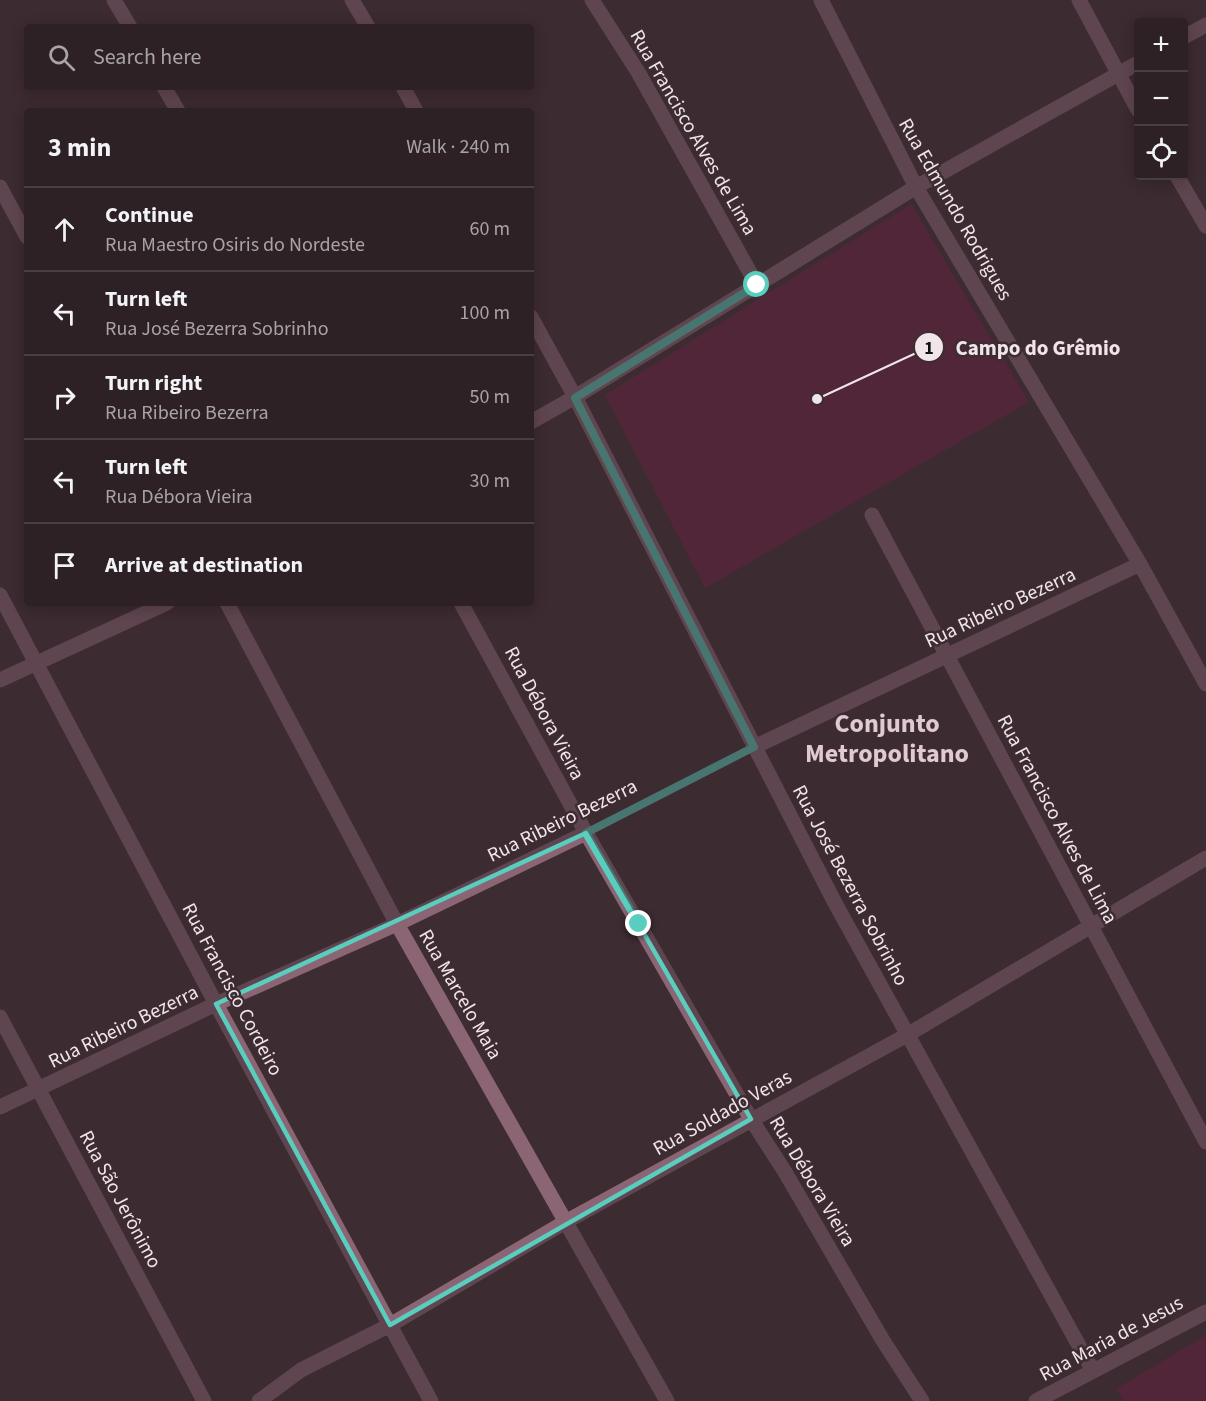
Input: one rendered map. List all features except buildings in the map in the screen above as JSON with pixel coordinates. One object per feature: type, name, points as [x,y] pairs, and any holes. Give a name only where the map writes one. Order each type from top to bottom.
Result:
[{"type":"street","points":[[114,0],[128,24]]},
{"type":"street","points":[[352,0],[366,24]]},
{"type":"street","name":"Rua Francisco Alves de Lima","points":[[592,0],[638,72],[757,285]]},
{"type":"street","name":"Rua Edmundo Rodrigues","points":[[821,0],[916,187],[1140,564],[1206,684]]},
{"type":"street","points":[[1079,0],[1134,103]]},
{"type":"street","points":[[1188,36],[1206,25]]},
{"type":"street","points":[[534,420],[575,398],[916,187],[1134,65]]},
{"type":"street","points":[[167,90],[176,108]]},
{"type":"street","points":[[405,90],[414,108]]},
{"type":"street","points":[[1179,180],[1206,226]]},
{"type":"street","points":[[0,187],[24,231]]},
{"type":"street","name":"Rua José Bezerra Sobrinho","points":[[534,323],[835,903],[1093,1371]]},
{"type":"street","name":"Rua Francisco Alves de Lima","points":[[872,516],[1206,1142]]},
{"type":"street","name":"Rua Ribeiro Bezerra","points":[[754,747],[1140,564]]},
{"type":"street","name":"Rua Francisco Cordeiro","points":[[0,596],[38,663],[216,1004],[431,1401]]},
{"type":"street","points":[[0,680],[161,606]]},
{"type":"street","name":"Rua Marcelo Maia","points":[[229,606],[397,924],[668,1401]]},
{"type":"street","name":"Rua Débora Vieira","points":[[463,606],[586,833],[751,1119],[785,1172],[882,1339],[922,1401]]},
{"type":"street","name":"Rua Ribeiro Bezerra","points":[[0,1107],[216,1004],[397,924],[586,833]]},
{"type":"street","name":"Rua Soldado Veras","points":[[259,1401],[301,1370],[390,1325],[567,1221],[907,1035],[1206,858]]},
{"type":"street","name":"Rua São Jerônimo","points":[[0,1017],[204,1401]]},
{"type":"street","name":"Rua Maria de Jesus","points":[[1036,1401],[1206,1312]]},
{"type":"path","name":"Rua Ribeiro Bezerra","points":[[586,833],[754,747]]},
{"type":"highlighted area","points":[[586,833],[751,1119],[390,1325],[216,1004]]},
{"type":"shaded area","points":[[911,204],[1029,402],[705,588],[605,395]]},
{"type":"shaded area","points":[[1206,1335],[1206,1401],[1124,1401],[1116,1389]]},
{"type":"place","name":"Campo do Grêmio","points":[[817,399]]},
{"type":"district","name":"Conjunto Metropolitano","points":[[887,738]]},
{"type":"route","points":[[639,924],[586,833],[754,747],[575,398],[757,285]]}]
